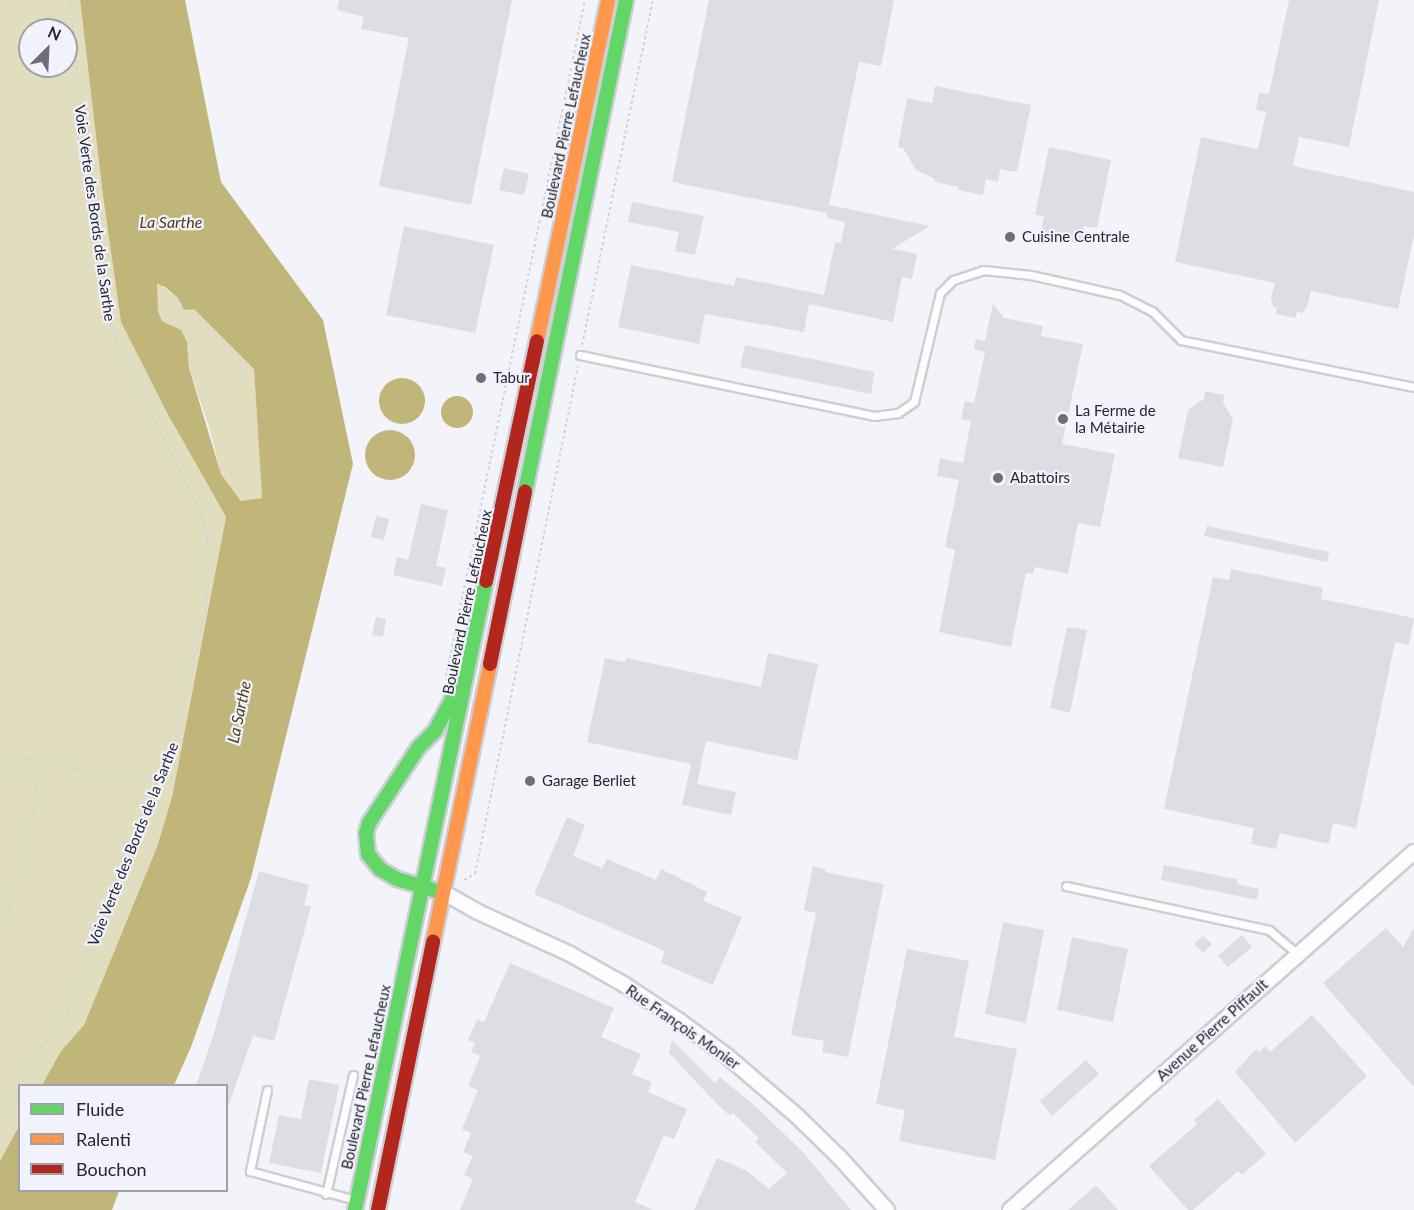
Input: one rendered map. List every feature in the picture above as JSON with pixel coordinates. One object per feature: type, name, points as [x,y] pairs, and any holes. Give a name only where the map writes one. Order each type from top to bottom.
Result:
[{"type":"main road","name":"Boulevard Pierre Lefaucheux","points":[[356,1205],[608,0]]},
{"type":"main road","points":[[378,1210],[626,0]]},
{"type":"main road","points":[[443,892],[422,888],[380,869],[368,854],[366,833],[369,823],[419,747],[447,711],[472,659]]},
{"type":"street","name":"Avenue Pierre Piffault","points":[[1010,1210],[1414,852]]},
{"type":"street","name":"Rue François Monier","points":[[443,892],[478,912],[570,954],[625,985],[678,1020],[775,1096],[840,1158],[887,1210]]},
{"type":"lane","points":[[580,355],[874,416],[898,413],[914,402],[940,293],[953,280],[983,270],[1031,275],[1120,295],[1152,311],[1180,340],[1414,387]]},
{"type":"lane","points":[[1066,886],[1269,930],[1298,954]]},
{"type":"lane","points":[[326,1194],[353,1075]]},
{"type":"lane","points":[[267,1090],[250,1171],[356,1205]]},
{"type":"path","name":"Voie Verte des Bords de la Sarthe","points":[[22,1084],[35,1057],[68,1012],[149,796],[172,755],[206,606],[208,580],[207,536],[198,505],[124,361],[111,325],[79,93],[70,0]]},
{"type":"path","name":"Boulevard Pierre Lefaucheux","points":[[445,680],[585,0]]},
{"type":"path","points":[[443,892],[475,874],[653,0]]},
{"type":"path","points":[[0,754],[142,781],[152,779],[164,770]]},
{"type":"path","points":[[0,767],[29,777],[36,789],[29,842],[9,908],[0,928]]},
{"type":"path","points":[[0,1130],[18,1093]]},
{"type":"shaded area","points":[[0,0],[80,0],[103,196],[121,322],[166,411],[226,517],[172,797],[157,847],[84,1025],[61,1051],[43,1084],[18,1084],[18,1128],[0,1161]]},
{"type":"shaded area","points":[[159,284],[178,298],[184,310],[194,308],[254,369],[262,498],[241,501],[221,474],[209,427],[189,368],[187,342],[169,324],[162,321],[158,311],[156,286]]},
{"type":"water","name":"La Sarthe","points":[[80,0],[185,0],[221,182],[323,320],[353,464],[251,878],[191,1047],[174,1084],[43,1084],[61,1051],[84,1025],[157,847],[172,797],[226,517],[166,411],[121,322],[103,196]],"holes":[[[157,284],[165,287],[178,298],[184,310],[194,309],[254,369],[262,498],[241,501],[221,474],[189,368],[187,342],[181,330],[162,321],[158,311]]]},
{"type":"water","points":[[407,378],[419,384],[424,392],[424,410],[419,418],[411,423],[397,424],[389,421],[382,414],[379,396],[382,388],[389,381]]},
{"type":"water","points":[[457,396],[468,401],[473,412],[468,423],[457,428],[446,423],[441,412],[446,401]]},
{"type":"water","points":[[390,430],[399,432],[410,441],[415,455],[413,464],[404,475],[390,480],[381,478],[370,469],[365,455],[367,446],[376,435]]},
{"type":"water","points":[[18,1128],[18,1192],[119,1192],[112,1210],[0,1210],[0,1161]]},
{"type":"building","points":[[339,0],[512,0],[471,205],[379,186],[409,38],[361,29],[364,17],[337,10]]},
{"type":"building","points":[[709,0],[894,0],[881,66],[859,62],[829,205],[930,226],[892,249],[917,254],[912,279],[902,277],[893,322],[809,304],[804,332],[705,314],[699,344],[618,327],[631,265],[734,286],[736,277],[824,295],[835,242],[841,243],[845,222],[827,218],[827,213],[672,182]]},
{"type":"building","points":[[1289,0],[1379,0],[1349,147],[1299,137],[1293,166],[1414,192],[1414,236],[1398,309],[1311,291],[1307,307],[1302,313],[1297,312],[1296,318],[1276,314],[1277,308],[1273,307],[1271,298],[1275,283],[1175,262],[1201,137],[1258,149],[1266,112],[1256,110],[1259,93],[1269,94]]},
{"type":"building","points":[[935,86],[1031,105],[1017,172],[1000,169],[998,182],[986,179],[983,195],[935,182],[935,179],[916,170],[903,148],[898,147],[907,98],[932,103]]},
{"type":"building","points":[[1049,147],[1111,160],[1097,228],[1084,226],[1080,244],[1055,238],[1056,234],[1041,231],[1044,216],[1035,215]]},
{"type":"building","points":[[504,168],[529,174],[524,195],[499,190]]},
{"type":"building","points":[[632,202],[704,216],[695,255],[675,251],[679,232],[628,222]]},
{"type":"building","points":[[404,226],[494,245],[475,333],[386,315]]},
{"type":"building","name":"Abattoirs","points":[[993,303],[1004,318],[1043,326],[1041,336],[1083,344],[1062,444],[1115,454],[1100,527],[1078,523],[1068,574],[1035,567],[1033,574],[1026,573],[1011,647],[939,632],[955,550],[945,547],[959,480],[937,476],[940,458],[963,463],[971,421],[961,419],[965,401],[974,403],[985,352],[974,349],[976,339],[985,341]]},
{"type":"building","points":[[745,345],[874,372],[871,394],[740,367]]},
{"type":"building","points":[[1205,391],[1224,395],[1223,403],[1233,419],[1223,467],[1178,458],[1188,410],[1204,399]]},
{"type":"building","points":[[421,504],[448,510],[436,566],[446,568],[442,586],[393,575],[397,557],[408,560]]},
{"type":"building","points":[[376,516],[389,519],[384,540],[371,537]]},
{"type":"building","points":[[1207,526],[1329,552],[1327,562],[1204,536]]},
{"type":"building","points":[[1231,569],[1323,588],[1321,599],[1414,618],[1409,645],[1395,642],[1356,828],[1333,823],[1329,844],[1280,833],[1276,849],[1251,844],[1254,828],[1164,809],[1213,577],[1229,580]]},
{"type":"building","points":[[376,617],[386,619],[383,637],[372,635]]},
{"type":"building","points":[[1067,627],[1087,630],[1070,713],[1050,708]]},
{"type":"building","points":[[768,653],[818,664],[797,760],[706,741],[697,784],[736,792],[731,815],[682,805],[691,764],[587,742],[605,658],[625,662],[626,658],[761,687]]},
{"type":"building","points":[[567,817],[585,825],[573,856],[602,868],[607,859],[656,880],[661,869],[707,892],[703,901],[742,917],[713,985],[661,963],[665,951],[534,894]]},
{"type":"building","points":[[1164,865],[1237,879],[1237,884],[1259,889],[1257,900],[1161,880]]},
{"type":"building","points":[[813,866],[825,869],[825,872],[884,884],[848,1057],[822,1052],[824,1041],[791,1035],[816,913],[804,910]]},
{"type":"building","points":[[259,871],[309,885],[304,905],[311,907],[274,1041],[253,1036],[228,1107],[228,1084],[197,1084],[214,1033]]},
{"type":"building","points":[[1003,922],[1044,930],[1026,1023],[985,1014]]},
{"type":"building","points":[[1386,928],[1403,947],[1414,928],[1414,1087],[1323,983]]},
{"type":"building","points":[[1242,935],[1252,947],[1228,967],[1218,956]]},
{"type":"building","points":[[1203,936],[1212,944],[1203,953],[1194,944]]},
{"type":"building","points":[[1072,937],[1128,949],[1113,1022],[1057,1010]]},
{"type":"building","points":[[907,949],[969,961],[954,1037],[1017,1049],[995,1160],[899,1141],[905,1110],[876,1104]]},
{"type":"building","points":[[510,963],[614,1008],[601,1037],[641,1054],[632,1074],[652,1082],[648,1092],[687,1109],[674,1139],[664,1135],[635,1202],[653,1210],[460,1210],[473,1179],[464,1175],[473,1156],[463,1152],[471,1133],[462,1129],[478,1090],[468,1086],[480,1056],[471,1052],[475,1043],[468,1040],[477,1020],[484,1022]]},
{"type":"building","points":[[1312,1015],[1367,1076],[1295,1143],[1235,1072],[1256,1049],[1259,1052],[1265,1046],[1270,1052]]},
{"type":"building","points":[[672,1040],[715,1083],[720,1077],[755,1106],[802,1151],[851,1210],[694,1210],[717,1158],[747,1171],[769,1189],[787,1173],[755,1142],[759,1138],[733,1113],[730,1116],[717,1104],[669,1053]]},
{"type":"building","points":[[1086,1060],[1099,1074],[1052,1116],[1040,1101]]},
{"type":"building","points":[[309,1079],[339,1085],[321,1173],[269,1163],[279,1115],[301,1119]]},
{"type":"building","points":[[1218,1099],[1266,1154],[1242,1175],[1238,1171],[1193,1210],[1188,1210],[1149,1166],[1197,1124],[1194,1120]]},
{"type":"building","points":[[1096,1185],[1118,1210],[1068,1210]]},
{"type":"traffic: fast","points":[[525,492],[626,0]]},
{"type":"traffic: fast","points":[[355,1210],[486,581]]},
{"type":"traffic: fast","points":[[437,891],[397,879],[380,869],[368,854],[366,833],[369,823],[419,747],[435,731],[457,690]]},
{"type":"traffic: slow","points":[[537,341],[608,0]]},
{"type":"traffic: slow","points":[[433,942],[490,664]]},
{"type":"traffic: jam","points":[[486,581],[537,341]]},
{"type":"traffic: jam","points":[[490,664],[525,492]]},
{"type":"traffic: jam","points":[[378,1210],[433,942]]},
{"type":"place","name":"Cuisine Centrale","points":[[1010,237]]},
{"type":"place","name":"Tabur","points":[[481,378]]},
{"type":"place","name":"La Ferme de la Métairie","points":[[1063,419]]},
{"type":"place","name":"Abattoirs","points":[[998,478]]},
{"type":"place","name":"Garage Berliet","points":[[530,781]]}]
